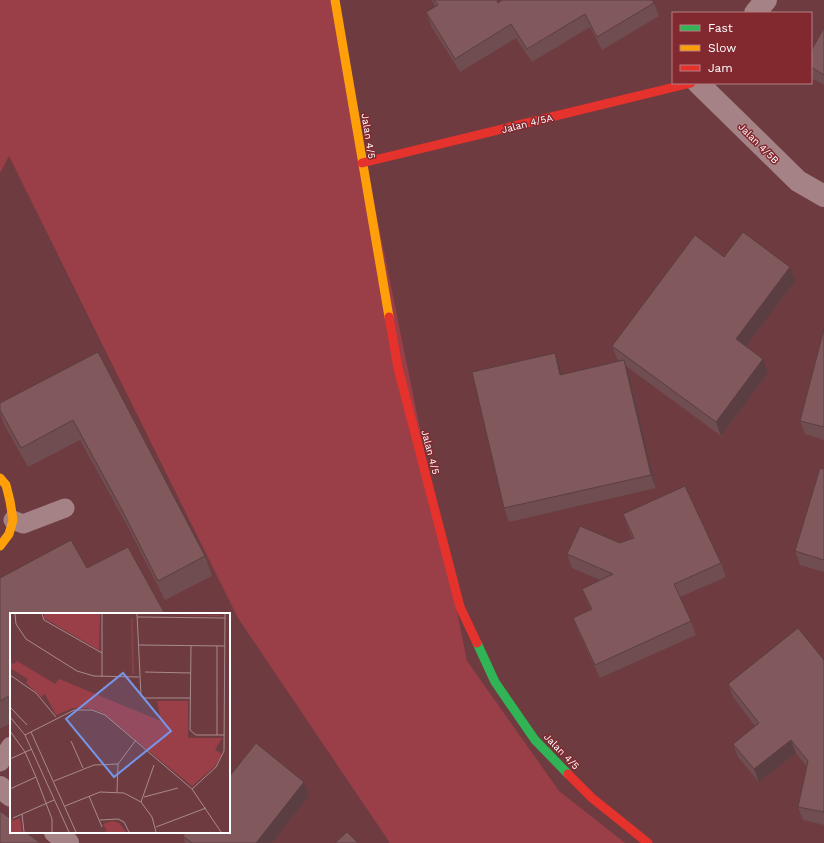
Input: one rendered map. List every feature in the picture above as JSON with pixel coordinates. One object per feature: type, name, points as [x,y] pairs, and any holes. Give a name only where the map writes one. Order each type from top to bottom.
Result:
[{"type":"street","name":"Jalan 4/5","points":[[335,0],[398,368],[460,607],[495,682],[536,740],[592,798],[648,843]]},
{"type":"street","points":[[756,12],[766,0]]},
{"type":"street","name":"Jalan 4/5A","points":[[362,163],[687,84]]},
{"type":"street","name":"Jalan 4/5B","points":[[699,84],[798,181],[824,196]]},
{"type":"street","points":[[0,478],[6,485],[13,520],[9,534],[0,546]]},
{"type":"street","points":[[0,787],[10,795]]},
{"type":"street","points":[[56,833],[68,843]]},
{"type":"lane","points":[[13,520],[23,524],[65,508]]},
{"type":"lane","points":[[0,762],[10,747]]},
{"type":"shaded area","points":[[0,0],[333,0],[467,661],[559,791],[625,843],[390,843],[238,618],[9,156],[0,173]]},
{"type":"building","points":[[434,0],[497,0],[498,3],[502,0],[652,0],[654,3],[597,37],[585,14],[527,49],[511,24],[455,59],[426,12],[438,5]]},
{"type":"building","points":[[824,28],[824,75],[812,68],[812,49]]},
{"type":"building","points":[[743,232],[790,267],[736,339],[763,359],[716,422],[612,346],[695,235],[724,257]]},
{"type":"building","points":[[824,329],[824,427],[800,421]]},
{"type":"building","points":[[98,352],[205,556],[158,581],[122,510],[73,420],[21,448],[0,410],[0,403]]},
{"type":"building","points":[[555,353],[560,375],[624,360],[651,475],[504,508],[472,372]]},
{"type":"building","points":[[820,468],[824,469],[824,560],[795,551]]},
{"type":"building","points":[[685,486],[721,563],[674,584],[691,621],[595,665],[573,618],[592,609],[582,589],[613,574],[567,554],[580,526],[620,543],[634,538],[623,514]]},
{"type":"building","points":[[71,540],[87,568],[128,547],[164,613],[10,613],[10,696],[0,701],[0,578]]},
{"type":"building","points":[[798,628],[824,660],[824,812],[798,807],[808,761],[791,740],[754,769],[733,744],[759,723],[728,684]]},
{"type":"building","points":[[256,743],[304,782],[256,843],[192,843],[183,836],[185,833],[230,833],[230,776]]},
{"type":"building","points":[[0,811],[10,818],[10,833],[27,833],[40,843],[0,843]]},
{"type":"building","points":[[347,832],[358,843],[335,843]]},
{"type":"traffic: fast","points":[[477,643],[495,682],[535,740],[568,774]]},
{"type":"traffic: slow","points":[[335,0],[389,317]]},
{"type":"traffic: slow","points":[[0,478],[6,485],[13,520],[9,534],[0,546]]},
{"type":"traffic: jam","points":[[362,163],[687,84]]},
{"type":"traffic: jam","points":[[389,317],[398,368],[460,607],[477,643]]},
{"type":"traffic: jam","points":[[568,774],[592,798],[648,843]]}]
